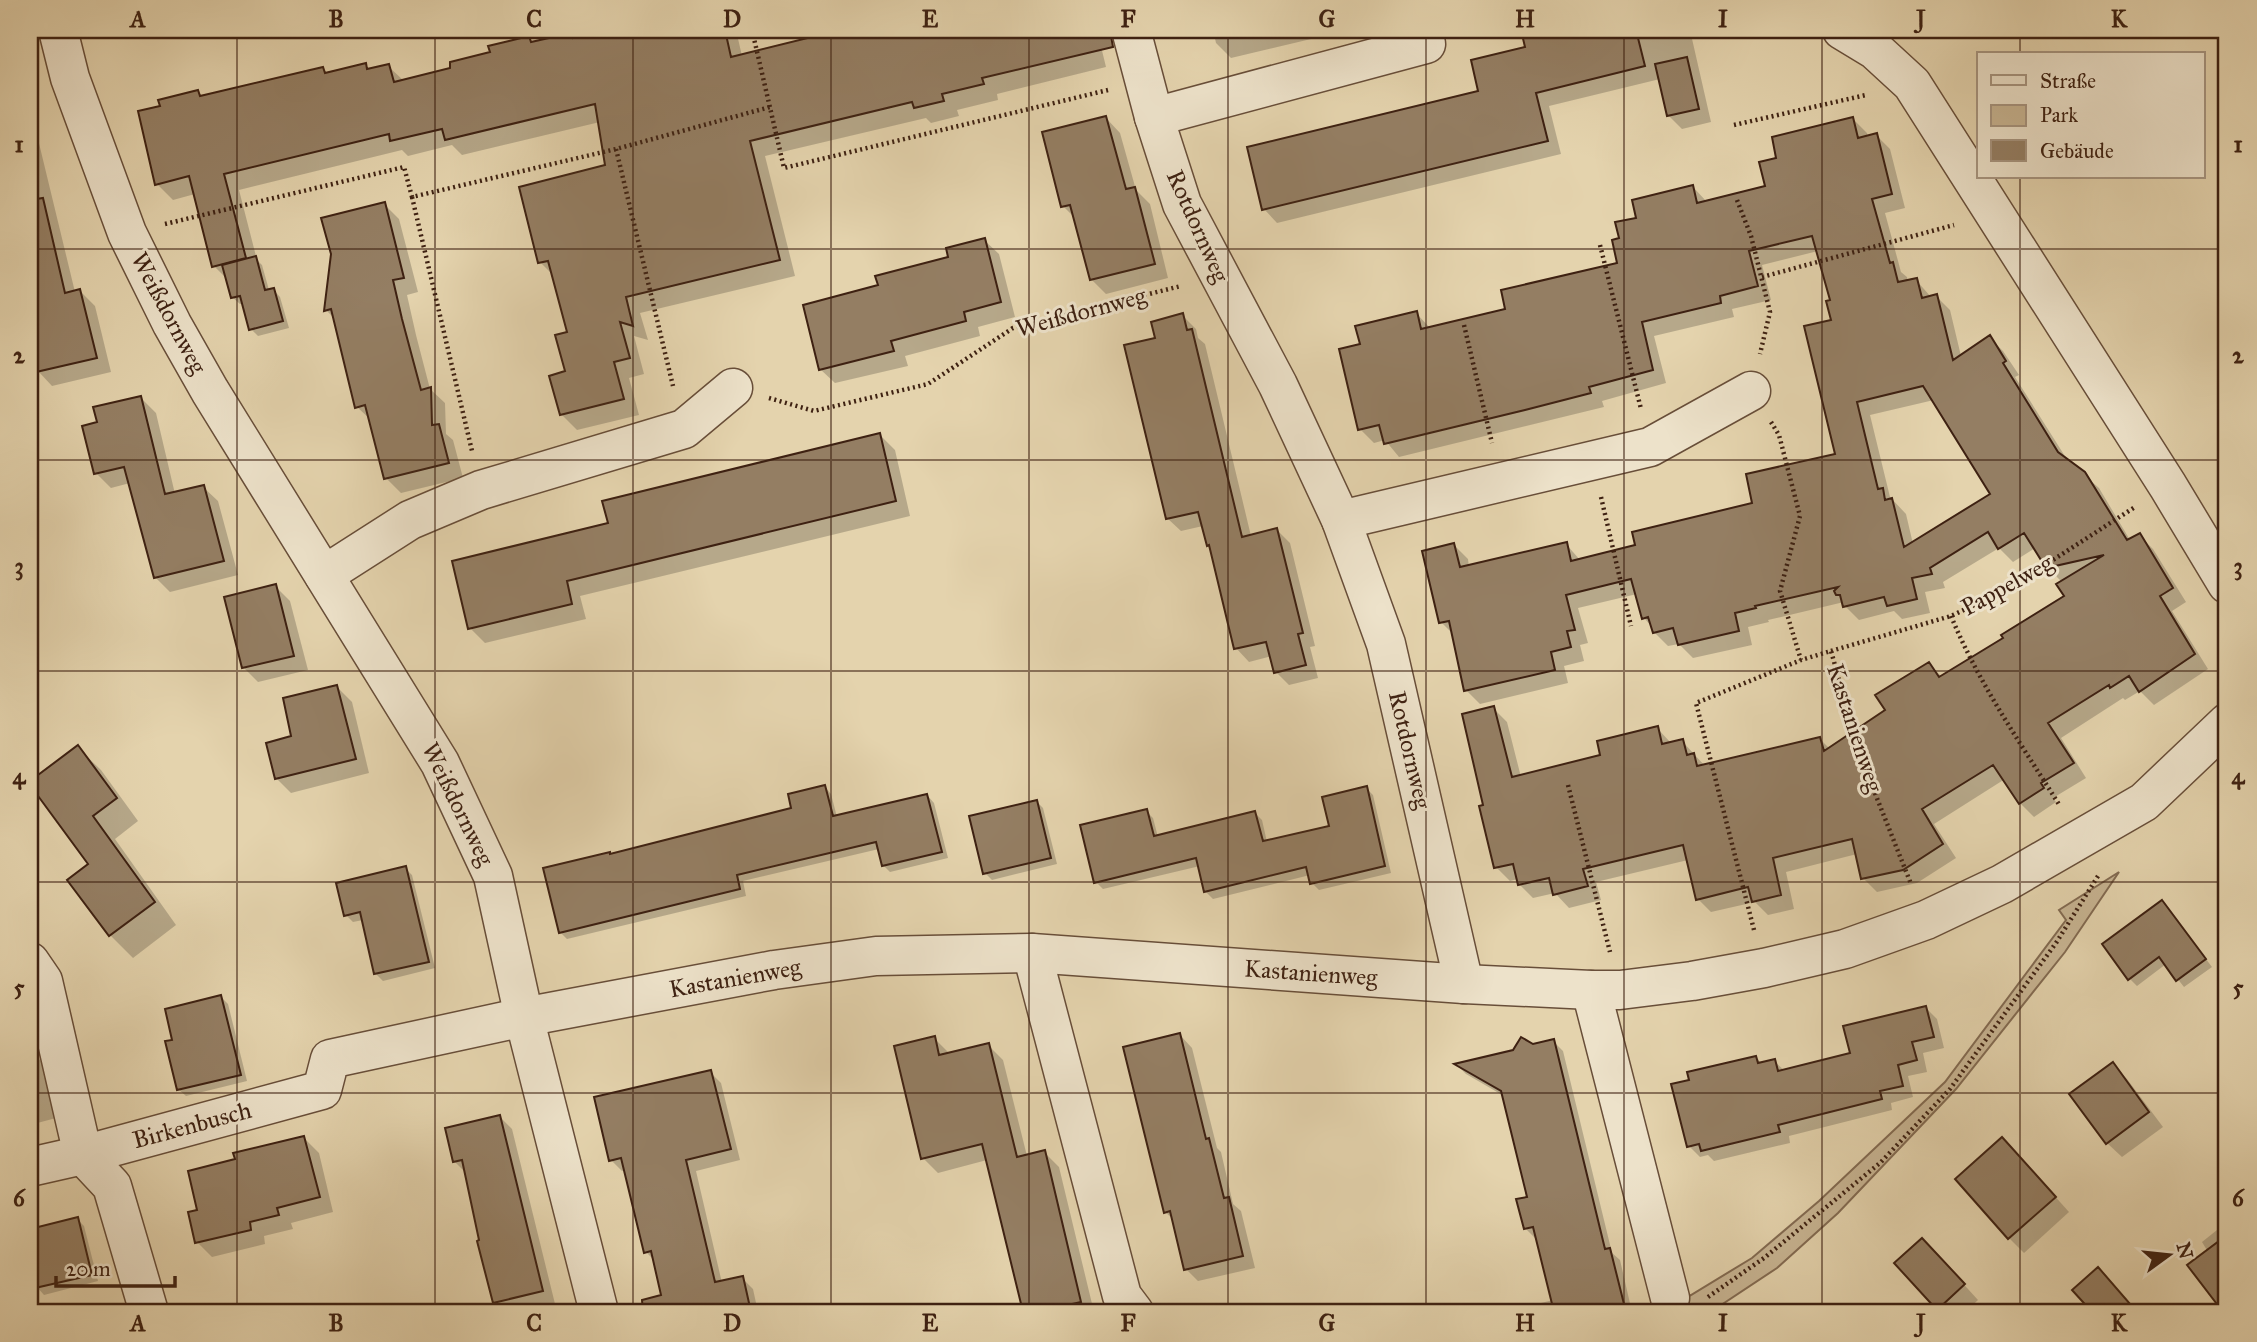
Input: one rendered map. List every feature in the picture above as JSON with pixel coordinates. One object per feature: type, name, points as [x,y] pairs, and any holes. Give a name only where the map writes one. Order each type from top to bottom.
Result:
[{"type":"street","name":"Weißdornweg","points":[[58,30],[70,78],[127,233],[172,324],[440,763],[493,876],[524,1017]]},
{"type":"street","name":"Rotdornweg","points":[[1131,30],[1154,117],[1182,204],[1278,385],[1341,520],[1386,644],[1464,984]]},
{"type":"street","points":[[1842,30],[1875,50],[1912,84],[2168,486],[2227,584]]},
{"type":"street","points":[[1154,117],[1426,44]]},
{"type":"street","points":[[324,575],[410,520],[481,490],[684,429],[733,388]]},
{"type":"street","points":[[1341,520],[1650,447],[1751,391]]},
{"type":"street","name":"Kastanienweg","points":[[301,1095],[322,1090],[330,1059],[524,1017],[774,970],[876,956],[1032,953],[1464,984],[1605,990],[1692,981],[1764,968],[1845,949],[1926,920],[2002,884],[2144,802],[2227,723]]},
{"type":"street","points":[[1032,953],[1122,1296],[1134,1312]]},
{"type":"street","points":[[30,962],[44,981],[83,1155],[112,1186],[149,1312]]},
{"type":"street","points":[[1605,990],[1684,1301]]},
{"type":"street","points":[[524,1017],[599,1312]]},
{"type":"street","name":"Birkenbusch","points":[[30,1167],[301,1095]]},
{"type":"path","points":[[752,30],[784,167],[1082,96]]},
{"type":"path","points":[[1734,125],[1912,84]]},
{"type":"path","points":[[412,197],[616,149],[769,107]]},
{"type":"path","points":[[616,149],[684,429]]},
{"type":"path","points":[[184,219],[404,167],[481,490]]},
{"type":"path","points":[[1737,200],[1751,236],[1770,312],[1751,391],[1779,435],[1800,516],[1780,591],[1801,660]]},
{"type":"path","points":[[1762,276],[1996,214]]},
{"type":"path","points":[[1600,244],[1650,447]]},
{"type":"path","name":"Weißdornweg","points":[[733,388],[814,411],[928,384],[1013,328],[1219,276]]},
{"type":"path","points":[[1464,325],[1501,482]]},
{"type":"path","name":"Pappelweg","points":[[1831,651],[1951,616],[2008,589],[2168,486]]},
{"type":"path","points":[[1600,491],[1631,626]]},
{"type":"path","points":[[1951,616],[1967,655],[1998,709],[2082,839]]},
{"type":"path","name":"Kastanienweg","points":[[1764,968],[1696,703],[1801,660],[1831,651],[1861,758],[1926,920]]},
{"type":"path","points":[[1568,785],[1605,990]]},
{"type":"path","points":[[1684,1301],[1764,1258],[1881,1163],[1950,1088],[2056,943]]},
{"type":"green space","points":[[2119,872],[2065,952],[1956,1089],[1838,1213],[1777,1268],[1712,1311],[1655,1312],[1691,1295],[1752,1258],[1819,1201],[1945,1082],[2066,920],[2059,910]]},
{"type":"building","points":[[610,30],[725,30],[731,57],[840,30],[1110,30],[1113,47],[982,78],[984,84],[942,94],[944,101],[914,108],[912,102],[750,141],[780,260],[626,297],[633,326],[620,322],[630,358],[614,362],[624,399],[560,415],[549,376],[565,371],[555,335],[567,332],[548,261],[538,263],[519,187],[605,165],[595,104],[445,140],[442,129],[390,141],[389,134],[224,174],[246,258],[212,267],[189,176],[155,185],[138,111],[160,106],[158,100],[198,90],[200,96],[323,67],[325,73],[366,63],[367,69],[389,64],[394,82],[450,68],[450,62],[490,52],[488,46],[529,36],[531,42],[571,33],[573,38]]},
{"type":"building","points":[[1521,30],[1636,30],[1645,66],[1536,93],[1548,141],[1262,210],[1247,147],[1478,91],[1471,60],[1525,47]]},
{"type":"building","points":[[1687,57],[1699,109],[1667,116],[1655,64]]},
{"type":"building","points":[[1106,116],[1126,189],[1135,187],[1155,264],[1090,280],[1070,205],[1061,207],[1042,132]]},
{"type":"building","points":[[1853,117],[1858,138],[1877,133],[1892,194],[1872,199],[1898,282],[1917,278],[1922,298],[1937,294],[1953,360],[1990,335],[2006,361],[2003,363],[2058,452],[2085,472],[2127,540],[2140,533],[2173,588],[2160,596],[2195,654],[2139,692],[2129,676],[2110,688],[2109,685],[2048,723],[2074,763],[2041,783],[2044,788],[2019,804],[1993,765],[1922,809],[1943,844],[1903,870],[1861,879],[1852,839],[1773,858],[1781,895],[1752,902],[1748,887],[1696,900],[1683,845],[1583,869],[1588,886],[1553,895],[1549,878],[1518,885],[1513,864],[1494,868],[1462,714],[1494,706],[1512,777],[1600,755],[1597,741],[1658,726],[1662,744],[1683,739],[1687,755],[1694,753],[1697,766],[1820,737],[1824,751],[1885,710],[1875,695],[1929,662],[1939,677],[2003,638],[2001,635],[2064,596],[2056,584],[2104,555],[2046,568],[2024,533],[1998,549],[1988,532],[1930,568],[1932,574],[1912,578],[1917,599],[1887,606],[1884,597],[1843,607],[1840,595],[1836,595],[1834,591],[1838,587],[1735,613],[1739,631],[1678,645],[1673,628],[1653,633],[1648,617],[1642,619],[1631,579],[1566,595],[1575,630],[1567,631],[1571,647],[1551,652],[1555,670],[1464,691],[1449,621],[1439,623],[1422,551],[1454,543],[1460,567],[1567,542],[1571,561],[1635,545],[1632,532],[1752,503],[1746,474],[1835,454],[1804,326],[1831,320],[1826,301],[1830,300],[1812,236],[1749,251],[1758,286],[1720,296],[1721,303],[1642,322],[1653,370],[1589,387],[1591,393],[1384,444],[1379,425],[1358,430],[1339,349],[1360,344],[1355,326],[1417,311],[1421,329],[1505,309],[1501,290],[1617,263],[1612,240],[1619,238],[1615,222],[1636,218],[1632,200],[1693,185],[1697,203],[1765,186],[1759,162],[1776,158],[1772,137]],"holes":[[[1923,386],[1990,494],[1904,547],[1892,498],[1885,500],[1883,488],[1878,489],[1857,402]]]},
{"type":"building","points":[[43,198],[65,293],[80,289],[97,358],[36,372],[30,347],[30,338],[37,336],[30,308],[30,200]]},
{"type":"building","points":[[385,202],[404,278],[393,280],[402,319],[421,390],[431,387],[432,425],[439,424],[449,463],[384,479],[365,405],[355,408],[331,309],[324,311],[331,254],[321,218]]},
{"type":"building","points":[[985,238],[1001,302],[964,312],[966,321],[891,341],[894,351],[819,370],[803,305],[878,285],[875,276],[948,257],[946,248]]},
{"type":"building","points":[[256,256],[265,290],[274,288],[283,321],[249,330],[240,296],[231,298],[222,265]]},
{"type":"building","points":[[1183,313],[1187,330],[1192,329],[1242,537],[1277,528],[1303,633],[1298,634],[1306,665],[1274,673],[1266,642],[1234,649],[1209,545],[1207,546],[1198,512],[1166,519],[1124,345],[1155,338],[1151,322]]},
{"type":"building","points":[[141,396],[165,494],[204,485],[224,561],[154,578],[124,467],[94,474],[82,426],[97,422],[93,407]]},
{"type":"building","points":[[880,433],[896,501],[567,581],[572,604],[468,629],[452,561],[608,523],[602,501]]},
{"type":"building","points":[[276,584],[294,656],[242,668],[224,597]]},
{"type":"building","points":[[337,685],[356,759],[275,779],[266,743],[291,736],[283,698]]},
{"type":"building","points":[[78,745],[117,798],[93,816],[155,902],[109,936],[67,880],[88,864],[30,785],[30,781]]},
{"type":"building","points":[[825,785],[833,816],[927,794],[942,852],[882,866],[876,842],[737,875],[740,889],[559,933],[543,868],[610,854],[791,808],[788,794]]},
{"type":"building","points":[[1367,786],[1385,866],[1310,884],[1306,867],[1204,892],[1196,858],[1094,883],[1080,825],[1147,809],[1154,836],[1255,811],[1263,841],[1329,826],[1322,797]]},
{"type":"building","points":[[1037,800],[1051,858],[983,874],[969,816]]},
{"type":"building","points":[[406,866],[429,962],[374,974],[360,912],[344,916],[336,883]]},
{"type":"building","points":[[2162,900],[2206,959],[2176,981],[2159,957],[2128,980],[2102,944]]},
{"type":"building","points":[[221,995],[241,1075],[177,1090],[165,1041],[172,1040],[165,1009]]},
{"type":"building","points":[[1926,1006],[1934,1037],[1912,1042],[1917,1060],[1898,1065],[1903,1086],[1880,1091],[1882,1099],[1778,1125],[1780,1132],[1701,1151],[1699,1144],[1687,1147],[1671,1084],[1689,1080],[1687,1072],[1756,1056],[1758,1063],[1775,1059],[1778,1071],[1850,1053],[1843,1026]]},
{"type":"building","points":[[1180,1033],[1206,1139],[1209,1138],[1224,1198],[1229,1197],[1243,1256],[1184,1270],[1170,1211],[1164,1213],[1123,1047]]},
{"type":"building","points":[[935,1036],[939,1055],[989,1043],[1017,1157],[1045,1150],[1081,1302],[1037,1312],[1023,1312],[982,1144],[921,1159],[894,1046]]},
{"type":"building","points":[[1521,1037],[1533,1044],[1554,1039],[1605,1249],[1610,1248],[1626,1312],[1554,1312],[1533,1227],[1524,1229],[1516,1199],[1527,1197],[1501,1091],[1454,1064],[1513,1050]]},
{"type":"building","points":[[2113,1062],[2149,1112],[2106,1144],[2069,1094]]},
{"type":"building","points":[[711,1070],[731,1149],[686,1160],[715,1282],[743,1276],[751,1312],[643,1312],[642,1300],[661,1295],[651,1251],[644,1253],[621,1158],[609,1161],[594,1097]]},
{"type":"building","points":[[500,1115],[543,1291],[493,1303],[477,1241],[479,1240],[462,1160],[453,1162],[445,1128]]},
{"type":"building","points":[[304,1136],[320,1197],[277,1208],[279,1215],[250,1222],[251,1230],[195,1243],[188,1212],[197,1210],[188,1171],[235,1159],[233,1153]]},
{"type":"building","points":[[2002,1137],[2056,1197],[2008,1239],[1955,1179]]},
{"type":"building","points":[[78,1217],[92,1275],[35,1288],[30,1266],[30,1229]]},
{"type":"building","points":[[2227,1235],[2227,1312],[2223,1312],[2187,1265]]},
{"type":"building","points":[[1922,1238],[1965,1284],[1937,1310],[1894,1263]]},
{"type":"building","points":[[2098,1267],[2137,1312],[2092,1312],[2072,1290]]}]
